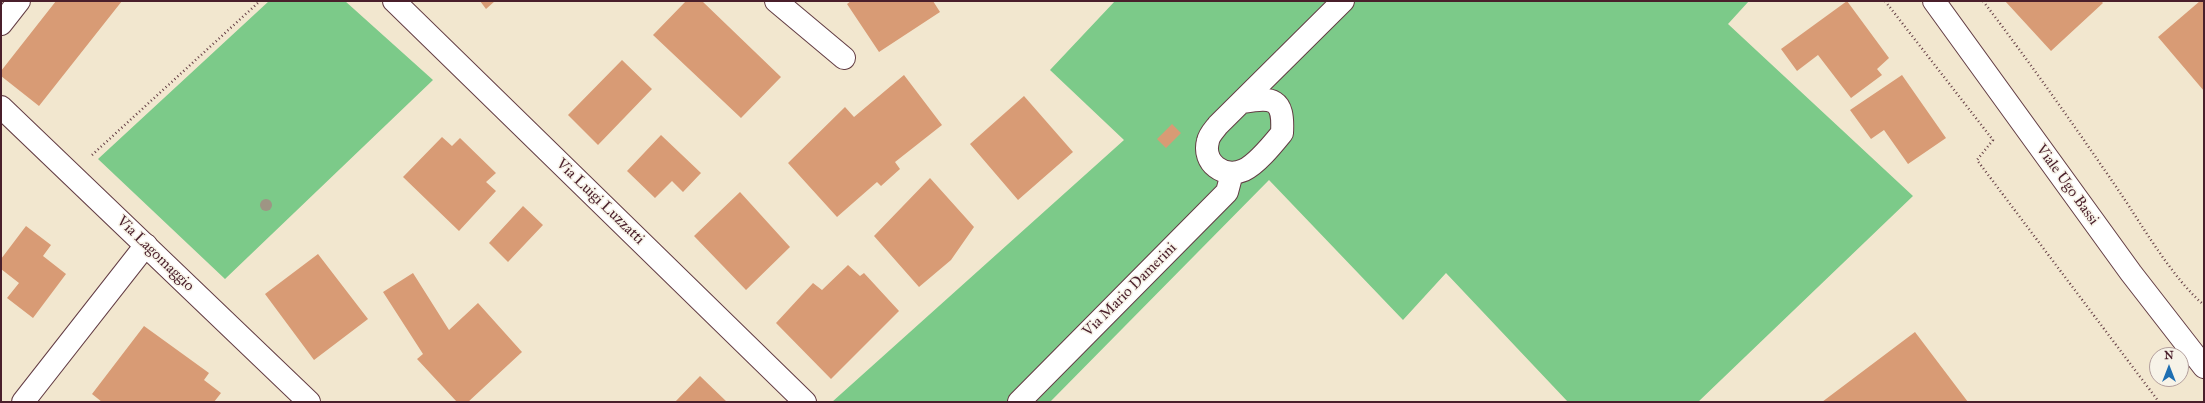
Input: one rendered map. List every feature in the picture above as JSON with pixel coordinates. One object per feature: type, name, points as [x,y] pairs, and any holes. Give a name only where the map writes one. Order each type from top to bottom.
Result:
[{"type":"street","points":[[1,24],[19,1]]},
{"type":"street","name":"Via Luigi Luzzatti","points":[[394,1],[805,402]]},
{"type":"street","points":[[776,1],[844,58]]},
{"type":"street","points":[[1243,102],[1265,98],[1275,102],[1283,116],[1282,133],[1245,169],[1232,173],[1219,170],[1210,163],[1208,153],[1208,140],[1218,125],[1344,1]]},
{"type":"street","name":"Viale Ugo Bassi","points":[[1934,1],[2131,273],[2204,367]]},
{"type":"street","name":"Via Lagomaggio","points":[[1,107],[309,402]]},
{"type":"street","name":"Via Mario Damerini","points":[[1019,402],[1228,192],[1232,173]]},
{"type":"street","points":[[23,402],[146,245]]},
{"type":"path","points":[[71,174],[260,1]]},
{"type":"path","points":[[1885,1],[1993,140],[1976,160],[2159,402]]},
{"type":"path","points":[[1983,1],[2044,81],[2160,252],[2194,297],[2204,305]]},
{"type":"green space","points":[[269,1],[345,1],[433,80],[225,279],[98,159]]},
{"type":"green space","points":[[1115,1],[1749,1],[1728,24],[1913,196],[1698,402],[1568,402],[1446,273],[1403,320],[1269,180],[1050,402],[832,402],[1124,140],[1050,70]]},
{"type":"building","points":[[56,1],[122,1],[39,106],[1,76],[1,71]]},
{"type":"building","points":[[480,1],[495,1],[486,9]]},
{"type":"building","points":[[686,1],[702,1],[781,77],[741,118],[653,35]]},
{"type":"building","points":[[851,1],[933,1],[940,12],[879,52],[847,4]]},
{"type":"building","points":[[1847,1],[1889,58],[1877,69],[1882,75],[1851,98],[1818,55],[1797,71],[1781,49]]},
{"type":"building","points":[[2005,1],[2101,1],[2103,3],[2051,51]]},
{"type":"building","points":[[2200,1],[2204,1],[2204,91],[2158,37]]},
{"type":"building","points":[[622,60],[652,89],[598,145],[568,115]]},
{"type":"building","points":[[904,75],[942,125],[895,162],[900,169],[881,186],[877,182],[837,217],[788,163],[845,107],[854,117]]},
{"type":"building","points":[[1902,75],[1946,138],[1908,164],[1884,130],[1871,139],[1850,110]]},
{"type":"building","points":[[1024,96],[1073,152],[1018,200],[970,144]]},
{"type":"building","points":[[1172,124],[1181,133],[1166,148],[1157,139]]},
{"type":"building","points":[[661,135],[701,173],[683,192],[672,181],[655,198],[627,171]]},
{"type":"building","points":[[442,137],[452,146],[460,138],[496,173],[486,182],[496,191],[459,231],[403,177]]},
{"type":"building","points":[[930,178],[974,227],[951,260],[919,287],[874,236]]},
{"type":"building","points":[[740,192],[790,247],[746,290],[694,236]]},
{"type":"building","points":[[523,206],[543,225],[508,262],[489,243]]},
{"type":"building","points":[[26,226],[51,245],[43,256],[66,274],[33,318],[7,298],[19,283],[1,269],[1,259]]},
{"type":"building","points":[[318,254],[368,319],[314,360],[265,294]]},
{"type":"building","points":[[848,265],[860,276],[864,273],[899,311],[831,379],[776,323],[813,283],[822,290]]},
{"type":"building","points":[[413,273],[449,330],[478,303],[522,352],[468,402],[457,402],[417,359],[423,354],[383,292]]},
{"type":"building","points":[[144,326],[209,373],[204,380],[221,393],[214,402],[102,402],[92,394]]},
{"type":"building","points":[[1915,332],[1968,402],[1822,402]]},
{"type":"building","points":[[700,376],[727,402],[675,402]]}]
